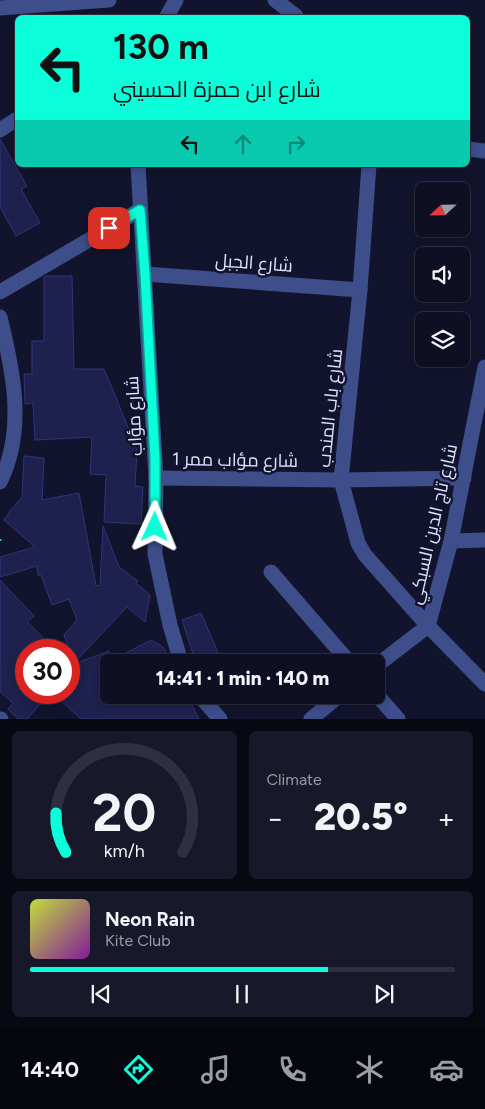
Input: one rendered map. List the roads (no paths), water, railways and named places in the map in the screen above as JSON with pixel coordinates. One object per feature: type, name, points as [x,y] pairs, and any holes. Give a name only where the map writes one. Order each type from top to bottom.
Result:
[{"type":"street","points":[[0,8],[110,0]]},
{"type":"street","points":[[168,15],[176,0]]},
{"type":"street","points":[[275,0],[295,15]]},
{"type":"street","points":[[0,118],[15,119]]},
{"type":"street","points":[[0,130],[15,120]]},
{"type":"street","points":[[470,149],[485,151]]},
{"type":"street","name":"شارع مؤاب","points":[[138,167],[156,478],[155,554],[170,625],[179,654]]},
{"type":"street","name":"شارع باب المندب","points":[[369,167],[360,290],[341,480],[358,543],[365,555],[428,626],[485,684]]},
{"type":"street","points":[[0,292],[140,210]]},
{"type":"street","name":"شارع الجبل","points":[[145,274],[360,290]]},
{"type":"street","points":[[0,317],[8,348],[14,390],[15,430],[8,461],[0,482]]},
{"type":"street","name":"شارع تاج الدين السبكي","points":[[385,659],[428,626],[451,541],[485,367]]},
{"type":"street","name":"شارع مؤاب ممر 1","points":[[156,478],[341,480],[464,478]]},
{"type":"street","points":[[451,541],[485,540]]},
{"type":"street","points":[[271,572],[342,654]]},
{"type":"street","points":[[207,704],[220,719]]},
{"type":"street","points":[[312,719],[330,704]]},
{"type":"street","points":[[385,704],[398,719]]}]
